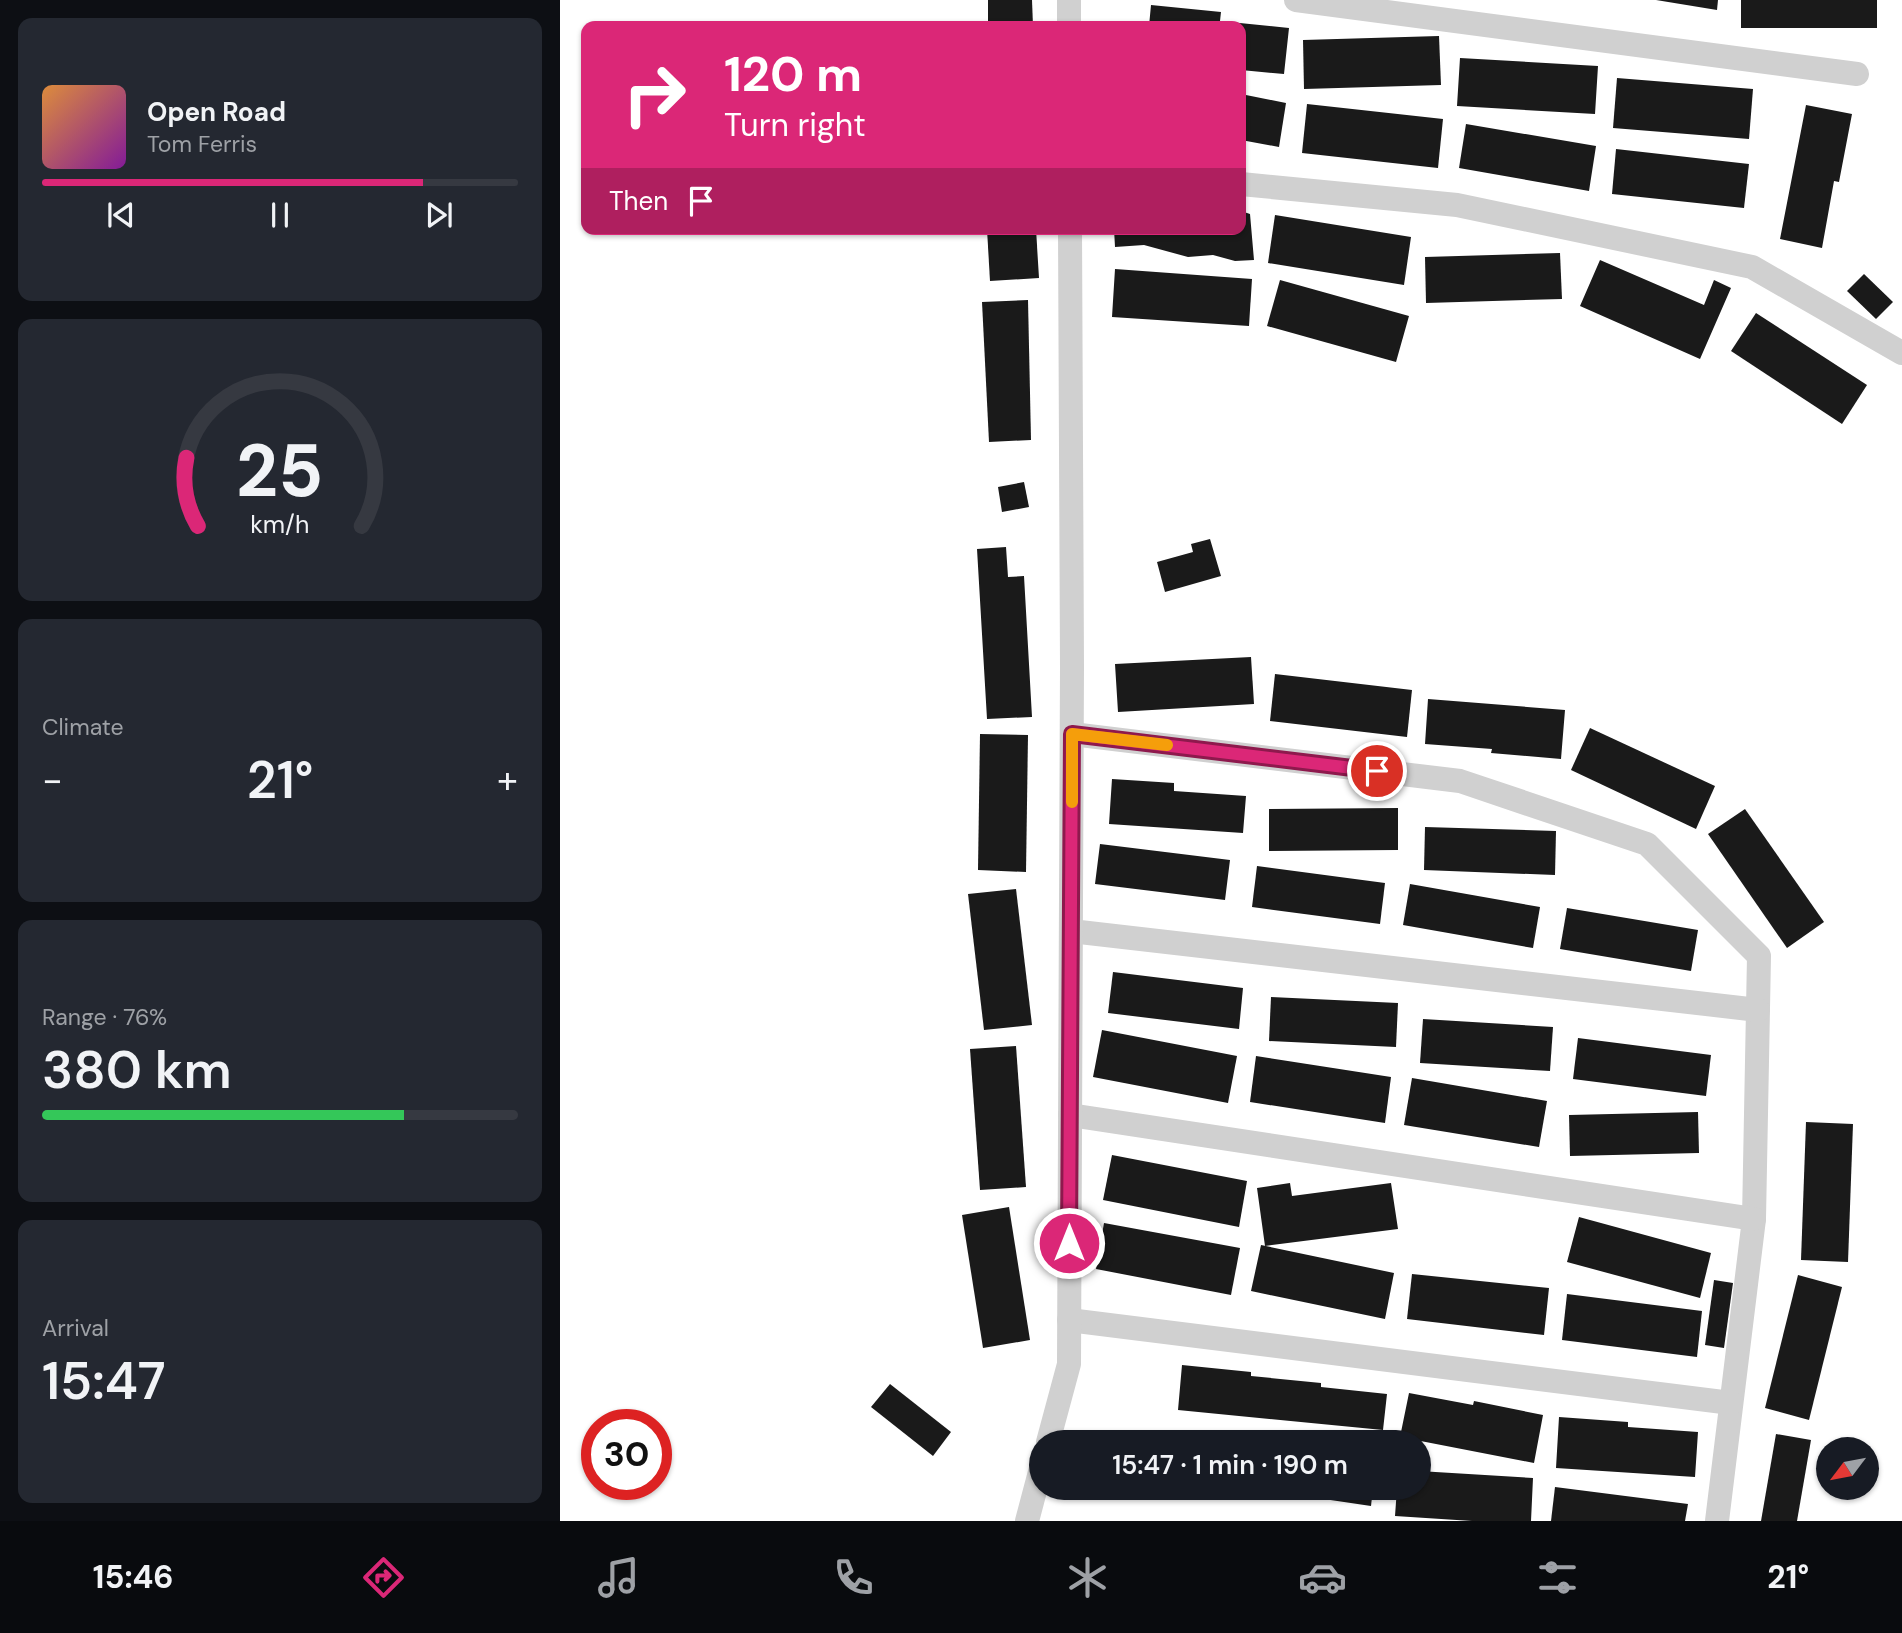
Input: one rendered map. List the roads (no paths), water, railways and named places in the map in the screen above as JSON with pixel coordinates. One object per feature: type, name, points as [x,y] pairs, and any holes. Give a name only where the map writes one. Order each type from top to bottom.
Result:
[{"type":"street","points":[[1069,0],[1069,21]]},
{"type":"street","points":[[1296,0],[1857,74]]},
{"type":"street","points":[[1246,184],[1457,205],[1752,267],[1902,353]]},
{"type":"street","points":[[1051,1430],[1069,1364],[1072,734],[1070,235]]},
{"type":"street","points":[[1072,734],[1460,781],[1647,844],[1759,956],[1754,1219],[1717,1521]]},
{"type":"street","points":[[1071,931],[1758,1010]]},
{"type":"street","points":[[1070,1115],[1754,1219]]},
{"type":"street","points":[[1069,1320],[1731,1404]]},
{"type":"street","points":[[1027,1521],[1033,1500]]}]
